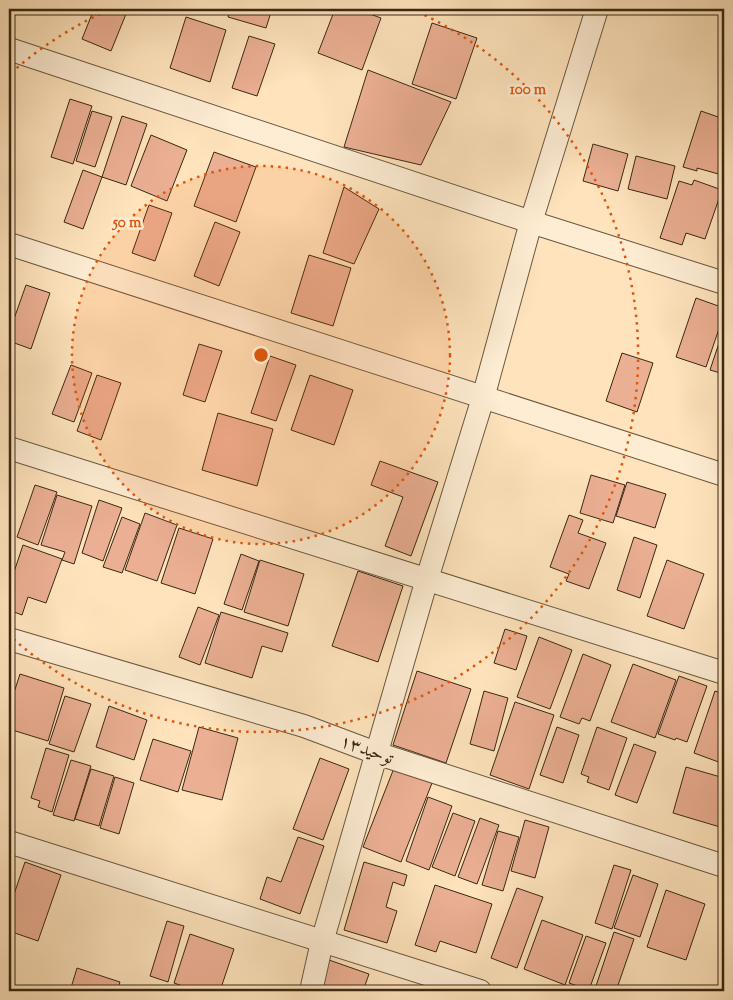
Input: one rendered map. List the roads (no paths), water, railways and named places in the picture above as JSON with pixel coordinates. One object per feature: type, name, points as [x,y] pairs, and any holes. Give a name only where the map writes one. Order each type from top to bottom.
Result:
[{"type":"street","points":[[311,991],[322,942],[376,753],[483,398],[531,222],[597,9]]},
{"type":"street","points":[[9,50],[531,222],[724,283]]},
{"type":"street","points":[[9,244],[724,475]]},
{"type":"street","points":[[9,448],[724,673]]},
{"type":"street","name":"توحید۱۳","points":[[9,639],[304,726],[376,753],[724,866]]},
{"type":"street","points":[[9,842],[480,991]]}]
